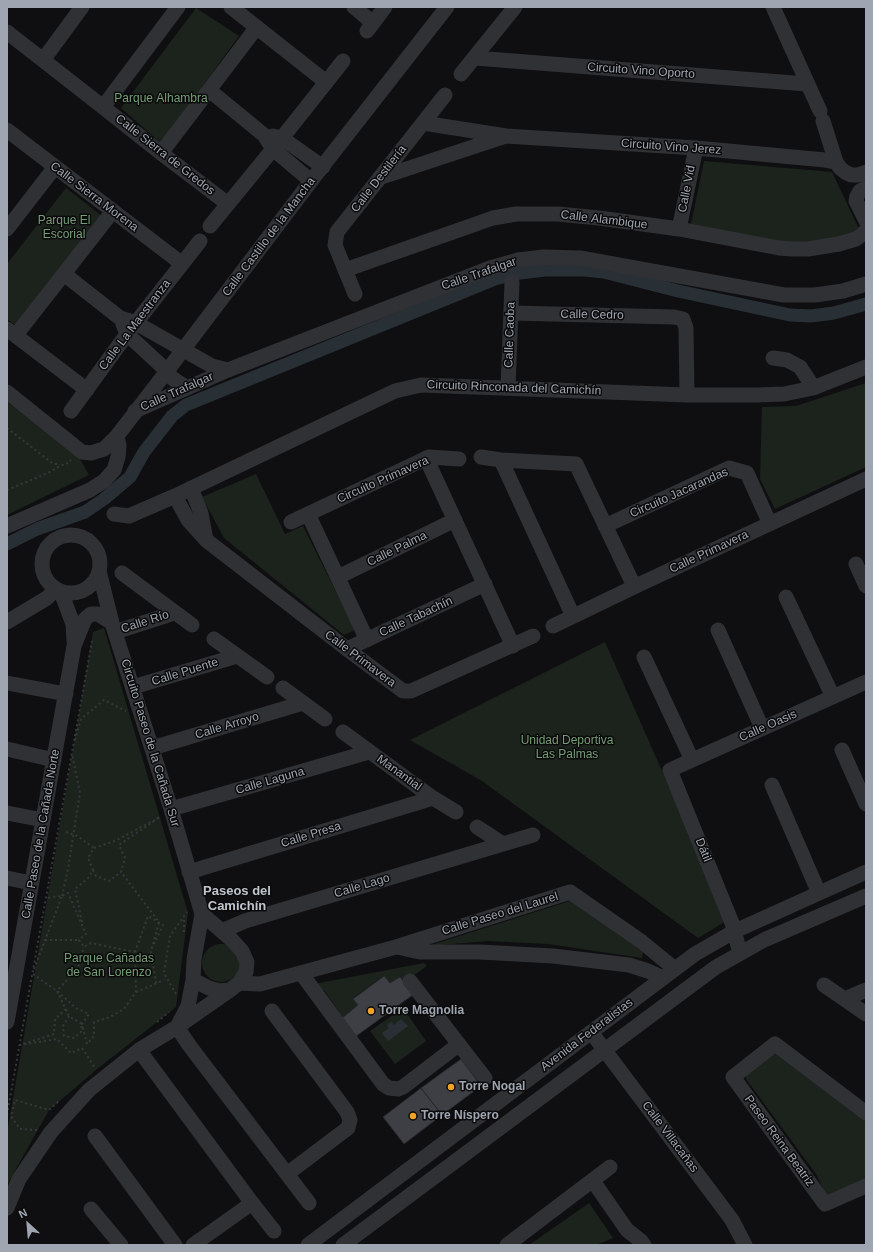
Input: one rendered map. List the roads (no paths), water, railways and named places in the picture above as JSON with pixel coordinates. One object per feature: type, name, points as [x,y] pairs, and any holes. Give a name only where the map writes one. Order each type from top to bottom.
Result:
[{"type":"street","points":[[43,60],[82,7]]},
{"type":"street","points":[[103,107],[178,7]]},
{"type":"street","points":[[232,7],[326,82]]},
{"type":"street","points":[[354,7],[370,27],[385,7]]},
{"type":"street","name":"Calle Castillo de la Mancha","points":[[7,392],[82,452],[91,453],[104,449],[117,436],[311,181],[447,7]]},
{"type":"street","points":[[461,74],[515,7]]},
{"type":"street","points":[[773,7],[821,116],[836,162],[845,172],[862,173]]},
{"type":"street","points":[[161,154],[257,27]]},
{"type":"street","name":"Calle Sierra de Gredos","points":[[7,32],[161,154],[228,204]]},
{"type":"street","name":"Circuito Vino Oporto","points":[[475,58],[807,84]]},
{"type":"street","points":[[210,226],[343,61]]},
{"type":"street","points":[[209,90],[264,135],[323,166]]},
{"type":"street","name":"Calle Destilería","points":[[355,294],[335,245],[337,232],[445,95]]},
{"type":"street","name":"Circuito Vino Jerez","points":[[423,124],[506,136],[696,148],[836,162]]},
{"type":"street","name":"Calle Sierra Morena","points":[[7,130],[181,263]]},
{"type":"street","name":"Circuito Vino Jerez","points":[[379,178],[506,136]]},
{"type":"street","points":[[278,143],[311,181]]},
{"type":"street","name":"Calle Vid","points":[[679,229],[696,148]]},
{"type":"street","points":[[7,229],[55,167]]},
{"type":"street","points":[[863,190],[857,196],[856,201],[866,221]]},
{"type":"street","points":[[87,390],[11,332],[64,274],[113,211]]},
{"type":"street","name":"Calle Alambique","points":[[345,270],[493,218],[516,214],[558,214],[586,217],[679,229],[779,248],[792,249],[808,249],[839,244],[856,238],[863,234],[866,230]]},
{"type":"street","name":"Calle La Maestranza","points":[[72,410],[181,263],[200,241]]},
{"type":"street","name":"Calle Trafalgar","points":[[135,411],[228,370],[490,268],[518,260],[580,258],[784,295],[815,295],[843,291],[866,284]]},
{"type":"street","points":[[64,274],[132,328],[172,378],[187,388]]},
{"type":"street","name":"Calle Caoba","points":[[508,388],[512,282]]},
{"type":"street","name":"Calle Cedro","points":[[511,313],[674,317],[682,319],[686,328],[687,395]]},
{"type":"street","points":[[132,328],[184,349],[212,366],[228,370]]},
{"type":"street","points":[[773,358],[787,360],[800,367],[813,388]]},
{"type":"street","name":"Circuito Rinconada del Camichín","points":[[114,514],[129,516],[175,496],[395,391],[421,385],[687,395],[784,394],[813,388],[866,367]]},
{"type":"street","points":[[7,526],[90,490],[104,481],[114,470],[118,457],[119,446],[117,436]]},
{"type":"street","name":"Circuito Primavera","points":[[291,522],[429,456],[459,459]]},
{"type":"street","points":[[481,457],[501,460],[576,464],[634,586]]},
{"type":"street","points":[[426,458],[513,646]]},
{"type":"street","points":[[501,460],[574,616]]},
{"type":"street","name":"Circuito Jacarandas","points":[[606,526],[730,468],[747,474],[770,524]]},
{"type":"street","name":"Calle Primavera","points":[[553,626],[634,586],[866,479]]},
{"type":"street","points":[[191,488],[201,513],[206,540]]},
{"type":"street","name":"Calle Primavera","points":[[175,496],[188,520],[206,540],[403,691],[411,691],[533,636]]},
{"type":"street","points":[[308,514],[367,640]]},
{"type":"street","name":"Calle Palma","points":[[338,577],[455,520]]},
{"type":"street","points":[[69,535],[80,536],[89,541],[96,549],[100,559],[99,571],[94,582],[85,590],[73,593],[58,590],[48,582],[43,573],[42,563],[44,552],[50,544],[59,538],[69,535]]},
{"type":"street","points":[[856,564],[866,586]]},
{"type":"street","name":"Circuito Paseo de la Cañada Sur","points":[[99,571],[113,627],[171,809],[202,914]]},
{"type":"street","points":[[122,573],[192,625]]},
{"type":"street","name":"Calle Tabachín","points":[[347,649],[485,584]]},
{"type":"street","points":[[7,622],[58,590]]},
{"type":"street","name":"Calle Paseo de la Cañada Norte","points":[[8,1012],[14,944],[31,883],[74,646],[73,624],[58,590]]},
{"type":"street","points":[[786,597],[833,697]]},
{"type":"street","name":"Calle Río","points":[[113,627],[174,612]]},
{"type":"street","name":"Calle Paseo de la Cañada Norte","points":[[74,646],[85,619],[91,614],[98,614],[113,627]]},
{"type":"street","points":[[718,630],[762,728]]},
{"type":"street","points":[[214,639],[266,677]]},
{"type":"street","name":"Calle Puente","points":[[133,687],[237,656]]},
{"type":"street","points":[[644,657],[692,760]]},
{"type":"street","name":"Calle Oasis","points":[[670,770],[866,682]]},
{"type":"street","points":[[7,684],[66,694]]},
{"type":"street","points":[[282,688],[325,719]]},
{"type":"street","name":"Calle Arroyo","points":[[152,748],[302,703]]},
{"type":"street","name":"Manantial","points":[[343,732],[433,798],[456,812]]},
{"type":"street","points":[[7,748],[54,760]]},
{"type":"street","points":[[842,750],[866,804]]},
{"type":"street","name":"Calle Laguna","points":[[171,809],[369,752]]},
{"type":"street","name":"Dátil","points":[[670,770],[735,931],[740,953]]},
{"type":"street","points":[[772,784],[819,893]]},
{"type":"street","name":"Calle Presa","points":[[190,872],[433,798]]},
{"type":"street","points":[[7,813],[43,820]]},
{"type":"street","points":[[477,827],[503,844]]},
{"type":"street","name":"Calle Lago","points":[[222,931],[245,921],[533,835]]},
{"type":"street","name":"Avenida Federalistas","points":[[308,1245],[695,954],[735,931],[866,872]]},
{"type":"street","points":[[7,878],[31,883]]},
{"type":"street","name":"Calle Paseo del Laurel","points":[[193,980],[219,991],[235,986],[260,984],[396,947],[570,892],[642,942],[669,974]]},
{"type":"street","name":"Avenida Federalistas","points":[[343,1245],[363,1239],[604,1050],[716,967],[764,940],[866,896]]},
{"type":"street","points":[[7,1208],[19,1179],[51,1132],[89,1090],[139,1050],[177,1027],[235,986],[246,972],[247,962],[242,952],[232,940],[202,914]]},
{"type":"street","points":[[177,1027],[188,1006],[202,914]]},
{"type":"street","name":"Calle Paseo del Laurel","points":[[396,947],[420,952],[480,952],[553,956],[629,965],[648,971],[669,974]]},
{"type":"street","points":[[301,973],[383,1084],[389,1088],[398,1089],[403,1087],[458,1045]]},
{"type":"street","points":[[410,981],[485,1078]]},
{"type":"street","points":[[824,985],[866,1014]]},
{"type":"street","points":[[845,999],[866,990]]},
{"type":"street","points":[[272,1011],[347,1112],[350,1120],[348,1128],[287,1174]]},
{"type":"street","points":[[177,1027],[308,1202]]},
{"type":"street","name":"Calle Villacañas","points":[[591,1032],[732,1220],[745,1245]]},
{"type":"street","name":"Paseo Reina Beatriz","points":[[866,1113],[775,1044],[733,1077],[825,1204],[866,1186]]},
{"type":"street","points":[[139,1050],[274,1232]]},
{"type":"street","points":[[95,1136],[175,1245]]},
{"type":"street","points":[[507,1245],[610,1167]]},
{"type":"street","points":[[593,1181],[636,1244]]},
{"type":"street","points":[[193,1245],[252,1203]]},
{"type":"street","points":[[91,1209],[116,1243]]},
{"type":"street","points":[[346,1216],[363,1239]]},
{"type":"waterway","points":[[7,544],[37,529],[85,512],[104,499],[130,477],[144,452],[172,416],[186,405],[495,279],[520,273],[545,270],[585,270],[604,272],[678,291],[790,315],[811,316],[834,313],[866,304]]},
{"type":"place","name":"Torre Magnolia","points":[[371,1011]]},
{"type":"place","name":"Torre Nogal","points":[[451,1087]]},
{"type":"place","name":"Torre Níspero","points":[[413,1116]]},
{"type":"district","name":"Paseos del Camichín","points":[[237,898]]},
{"type":"park label","name":"Parque Alhambra","points":[[161,99]]},
{"type":"park label","name":"Parque El Escorial","points":[[64,228]]},
{"type":"park label","name":"Unidad Deportiva Las Palmas","points":[[567,748]]},
{"type":"park label","name":"Parque Cañadas de San Lorenzo","points":[[109,966]]}]
